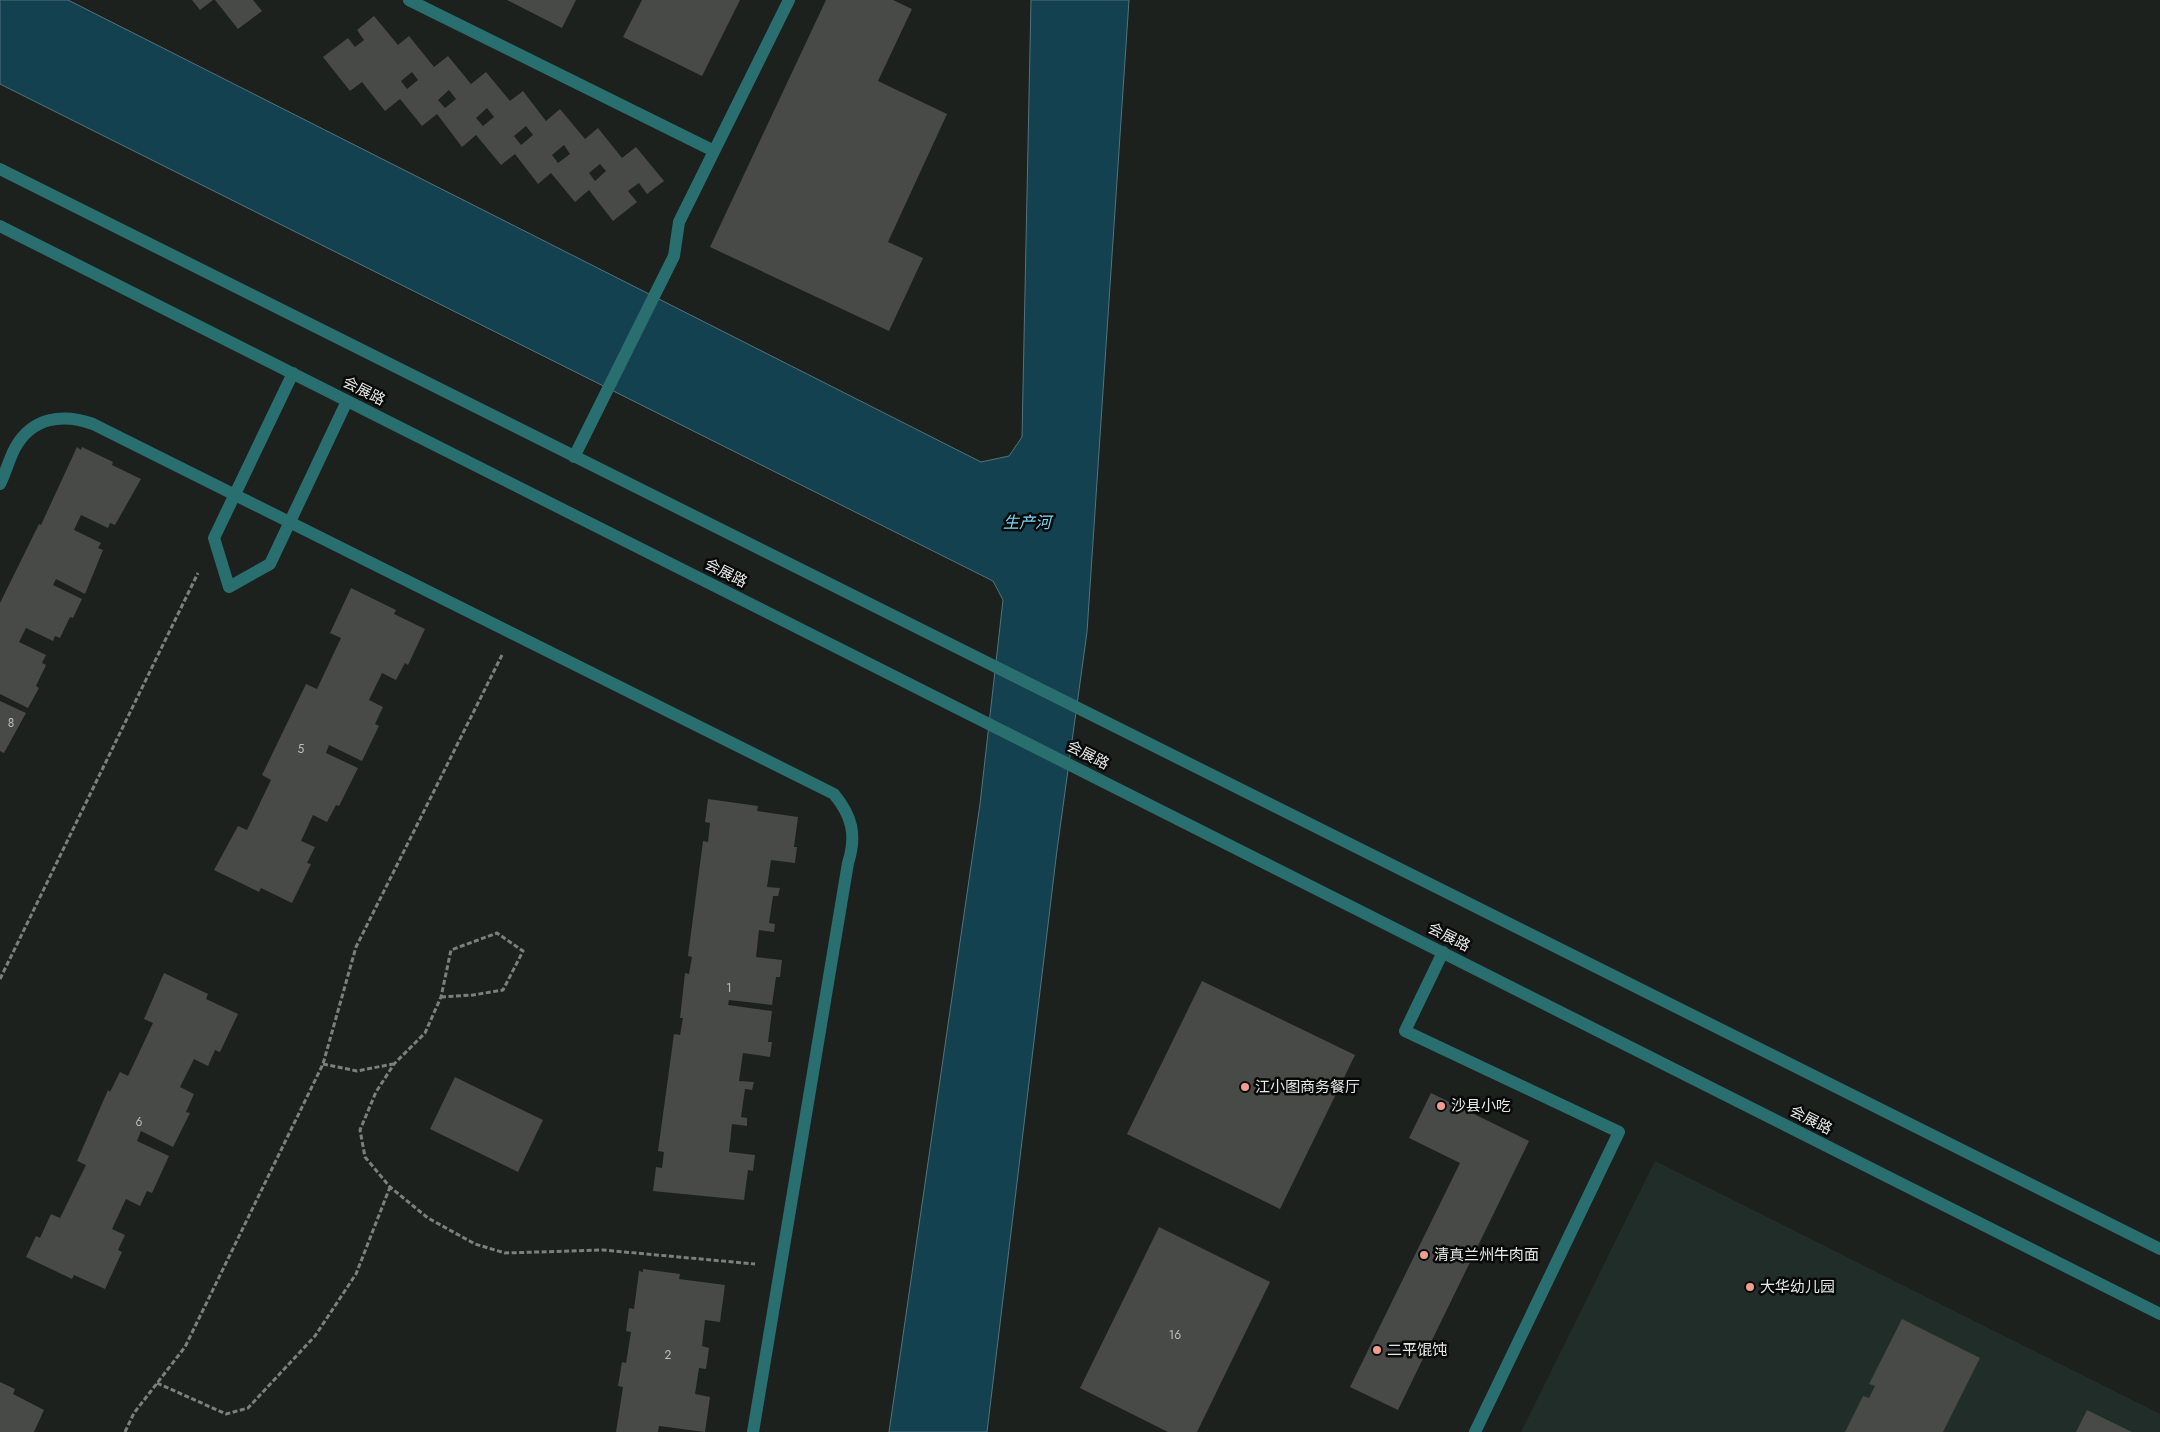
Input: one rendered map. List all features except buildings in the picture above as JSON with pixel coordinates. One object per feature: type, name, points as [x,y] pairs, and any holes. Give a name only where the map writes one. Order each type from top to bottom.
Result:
[{"type":"street","points":[[409,0],[714,151]]},
{"type":"street","points":[[574,457],[674,256],[679,222],[789,0]]},
{"type":"street","points":[[0,169],[960,651],[2160,1249]]},
{"type":"street","name":"会展路","points":[[0,226],[2160,1314]]},
{"type":"street","points":[[293,373],[214,538],[229,588],[270,564],[348,401]]},
{"type":"street","points":[[0,484],[14,449],[27,433],[44,421],[68,418],[93,424],[834,794],[844,806],[851,821],[854,834],[852,849],[848,863],[753,1432]]},
{"type":"street","points":[[1443,952],[1405,1030],[1619,1132],[1475,1432]]},
{"type":"path","points":[[0,979],[214,538]]},
{"type":"path","points":[[125,1432],[134,1413],[185,1347],[323,1064],[356,947],[513,634]]},
{"type":"path","points":[[442,997],[473,996],[503,990],[524,951],[497,933],[451,950],[442,997],[425,1033],[394,1064],[376,1092],[360,1130],[365,1157],[390,1187],[428,1218],[475,1244],[505,1253],[603,1250],[781,1266]]},
{"type":"path","points":[[323,1064],[357,1070],[394,1064]]},
{"type":"path","points":[[157,1383],[226,1414],[248,1408],[315,1336],[356,1274],[390,1187]]},
{"type":"shaded area","name":"大华幼儿园","points":[[1655,1161],[2160,1414],[2160,1432],[1521,1432]]},
{"type":"water","name":"生产河","points":[[0,0],[68,0],[981,462],[1009,456],[1022,437],[1031,0],[1129,0],[1087,632],[1057,850],[987,1432],[889,1432],[980,804],[1003,600],[993,581],[0,84]]},
{"type":"place","name":"江小图商务餐厅","points":[[1245,1087]]},
{"type":"place","name":"沙县小吃","points":[[1441,1106]]},
{"type":"place","name":"清真兰州牛肉面","points":[[1424,1255]]},
{"type":"place","name":"大华幼儿园","points":[[1750,1287]]},
{"type":"place","name":"二平馄饨","points":[[1377,1350]]}]
